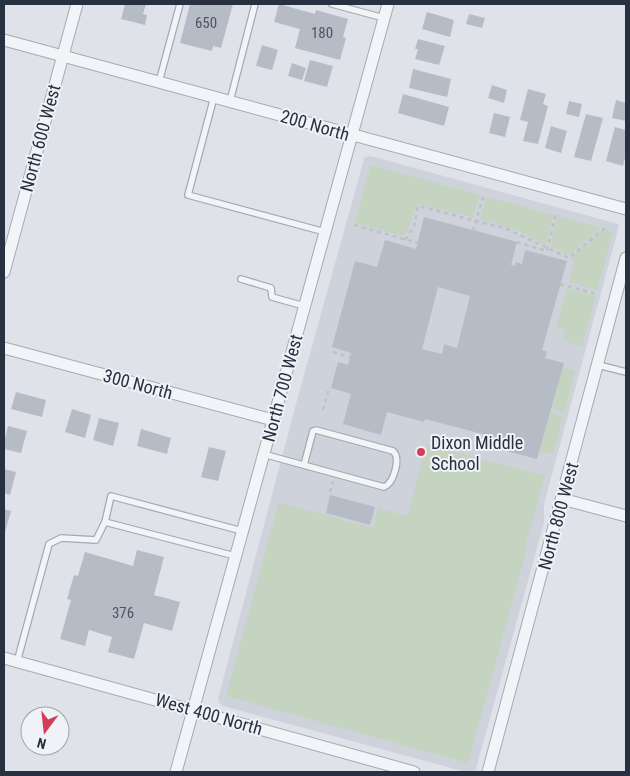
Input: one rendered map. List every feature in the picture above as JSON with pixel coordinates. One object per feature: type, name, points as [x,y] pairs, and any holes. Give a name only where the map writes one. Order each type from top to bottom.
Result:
[{"type":"street","name":"North 600 West","points":[[4,272],[77,4]]},
{"type":"street","name":"North 700 West","points":[[176,772],[388,4]]},
{"type":"street","name":"200 North","points":[[4,40],[626,209]]},
{"type":"street","name":"North 800 West","points":[[488,772],[626,258]]},
{"type":"street","name":"300 North","points":[[4,348],[273,420]]},
{"type":"street","points":[[562,499],[626,516]]},
{"type":"street","name":"West 400 North","points":[[4,658],[414,772]]},
{"type":"lane","points":[[159,82],[180,4]]},
{"type":"lane","points":[[230,102],[255,4]]},
{"type":"lane","points":[[332,4],[384,18]]},
{"type":"lane","points":[[214,97],[188,195],[324,232]]},
{"type":"lane","points":[[241,279],[271,288],[272,298],[304,306]]},
{"type":"lane","points":[[598,365],[626,372]]},
{"type":"lane","points":[[263,454],[384,487],[391,482],[398,459],[397,454],[393,451],[316,430],[313,431],[304,465]]},
{"type":"lane","points":[[17,662],[49,544],[61,538],[96,540],[105,522],[112,496],[242,531]]},
{"type":"lane","points":[[105,522],[235,556]]},
{"type":"path","points":[[473,231],[484,194]]},
{"type":"path","points":[[405,240],[414,226],[418,206],[507,229],[568,258],[605,228]]},
{"type":"path","points":[[517,242],[546,251],[556,214]]},
{"type":"path","points":[[354,225],[418,243]]},
{"type":"path","points":[[560,284],[597,294]]},
{"type":"path","points":[[333,352],[350,357]]},
{"type":"path","points":[[322,410],[328,391]]},
{"type":"shaded area","name":"Dixon Middle School","points":[[371,156],[618,224],[619,226],[544,504],[544,523],[475,772],[466,772],[223,706],[218,699],[297,400],[364,159]]},
{"type":"green space","points":[[371,165],[480,195],[473,217],[417,204],[408,230],[402,236],[355,223]]},
{"type":"green space","points":[[486,197],[554,215],[546,245],[517,230],[480,219]]},
{"type":"green space","points":[[558,216],[601,228],[570,255],[550,247]]},
{"type":"green space","points":[[605,229],[613,232],[597,290],[569,282],[574,263],[573,256]]},
{"type":"green space","points":[[567,288],[596,296],[582,346],[563,341],[564,330],[556,328]]},
{"type":"green space","points":[[563,367],[575,371],[564,413],[551,409]]},
{"type":"green space","points":[[550,412],[563,416],[553,454],[539,451]]},
{"type":"green space","points":[[427,444],[545,476],[468,763],[226,696],[279,502],[373,528],[378,508],[407,516]]},
{"type":"building","points":[[125,4],[146,4],[143,14],[147,15],[145,25],[121,19]]},
{"type":"building","points":[[190,4],[233,4],[221,48],[213,46],[212,51],[180,43]]},
{"type":"building","points":[[279,4],[315,14],[316,10],[348,19],[343,37],[346,38],[340,60],[295,48],[300,29],[274,22]]},
{"type":"building","points":[[427,12],[454,20],[450,37],[422,29]]},
{"type":"building","points":[[469,14],[485,18],[482,28],[466,24]]},
{"type":"building","points":[[418,39],[445,46],[439,65],[415,59]]},
{"type":"building","points":[[262,45],[278,50],[272,70],[256,66]]},
{"type":"building","points":[[310,60],[333,66],[327,87],[304,81]]},
{"type":"building","points":[[292,63],[306,68],[302,80],[288,76]]},
{"type":"building","points":[[413,69],[451,79],[447,97],[409,88]]},
{"type":"building","points":[[492,85],[507,90],[504,103],[488,98]]},
{"type":"building","points":[[528,89],[546,94],[543,104],[548,106],[538,144],[523,141],[528,122],[520,120]]},
{"type":"building","points":[[403,94],[449,107],[444,126],[398,113]]},
{"type":"building","points":[[616,100],[626,103],[626,121],[612,118]]},
{"type":"building","points":[[569,101],[582,104],[579,117],[566,114]]},
{"type":"building","points":[[494,113],[510,117],[505,137],[489,133]]},
{"type":"building","points":[[586,114],[603,118],[591,161],[574,157]]},
{"type":"building","points":[[551,126],[567,131],[561,153],[545,148]]},
{"type":"building","points":[[615,127],[626,130],[626,154],[623,166],[606,161]]},
{"type":"building","points":[[424,217],[517,242],[511,265],[515,266],[516,262],[522,264],[525,250],[567,261],[542,350],[547,352],[545,358],[564,363],[537,459],[491,447],[494,437],[425,419],[424,422],[387,412],[381,435],[343,424],[351,394],[331,388],[338,362],[348,365],[351,353],[332,347],[355,261],[377,267],[385,240],[416,249]],"holes":[[[438,287],[470,296],[457,348],[444,344],[442,354],[422,349]]]},
{"type":"building","points":[[16,392],[46,400],[42,417],[11,409]]},
{"type":"building","points":[[72,409],[91,415],[85,438],[65,432]]},
{"type":"building","points":[[99,418],[119,423],[113,446],[93,440]]},
{"type":"building","points":[[8,426],[27,431],[21,453],[4,449]]},
{"type":"building","points":[[141,429],[171,438],[167,454],[137,446]]},
{"type":"building","points":[[209,447],[226,451],[218,481],[201,477]]},
{"type":"building","points":[[4,469],[16,472],[10,495],[4,493]]},
{"type":"building","points":[[330,495],[375,507],[370,525],[326,513]]},
{"type":"building","points":[[4,509],[11,511],[4,536]]},
{"type":"building","points":[[137,550],[164,557],[154,595],[180,602],[172,631],[144,623],[134,659],[108,652],[112,637],[89,630],[85,646],[60,639],[71,600],[67,599],[74,575],[78,576],[85,552],[133,566]]},
{"type":"place","name":"Dixon Middle School","points":[[421,452]]}]
